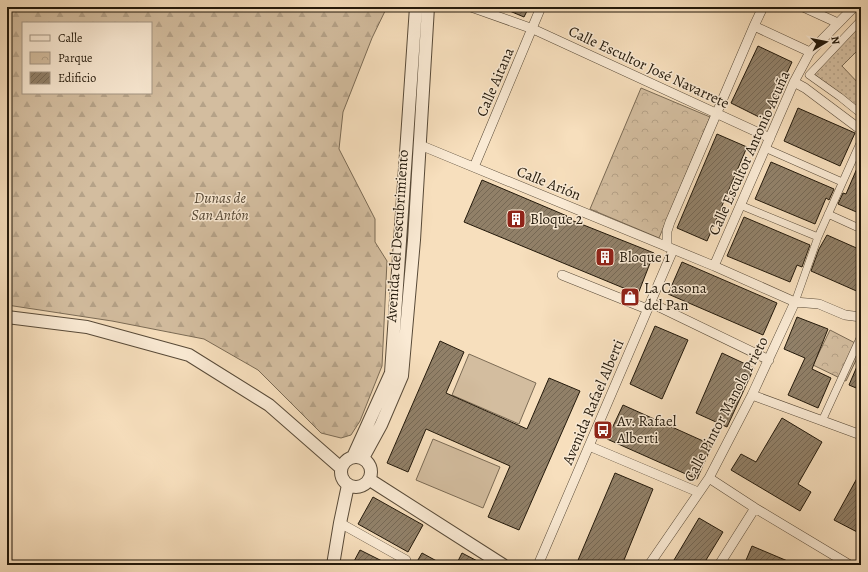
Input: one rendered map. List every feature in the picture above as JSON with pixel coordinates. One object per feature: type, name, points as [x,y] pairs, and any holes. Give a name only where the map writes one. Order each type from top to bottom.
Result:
[{"type":"street","name":"Avenida del Descubrimiento","points":[[358,458],[391,373],[416,7]]},
{"type":"street","name":"Avenida del Descubrimiento","points":[[358,458],[381,425],[402,376],[420,145],[428,7]]},
{"type":"street","name":"Calle Escultor José Navarrete","points":[[471,7],[533,29],[717,115],[770,138]]},
{"type":"street","name":"Calle Aitana","points":[[474,167],[541,7]]},
{"type":"street","name":"Avenida Rafael Alberti","points":[[538,565],[649,306],[670,248],[667,231],[670,222],[763,7]]},
{"type":"street","points":[[803,7],[838,23]]},
{"type":"street","name":"Calle Escultor Antonio Acuña","points":[[714,266],[794,82],[810,52],[854,7]]},
{"type":"street","points":[[861,24],[859,22],[808,75],[840,97],[861,114]]},
{"type":"street","points":[[754,26],[810,52]]},
{"type":"street","points":[[794,82],[805,88],[861,130]]},
{"type":"street","points":[[795,302],[818,237],[861,142]]},
{"type":"street","name":"Calle Arión","points":[[420,145],[714,266],[795,302],[819,304],[845,315],[861,317]]},
{"type":"street","points":[[765,148],[842,182]]},
{"type":"street","points":[[740,206],[818,237]]},
{"type":"street","points":[[828,214],[861,229]]},
{"type":"street","points":[[562,274],[649,306],[769,360]]},
{"type":"street","name":"Calle Pintor Manolo Prieto","points":[[649,565],[709,478],[752,395],[795,302]]},
{"type":"street","points":[[7,317],[87,327],[190,355],[269,405],[341,468]]},
{"type":"street","points":[[822,421],[861,336]]},
{"type":"street","points":[[752,395],[861,435]]},
{"type":"street","points":[[589,446],[698,492]]},
{"type":"street","points":[[358,458],[367,461],[371,470],[370,480],[367,484],[358,488],[348,485],[342,478],[341,468],[346,461],[358,458]]},
{"type":"street","points":[[709,478],[846,564]]},
{"type":"street","points":[[370,480],[503,565]]},
{"type":"street","points":[[333,565],[348,485]]},
{"type":"street","points":[[719,565],[755,508]]},
{"type":"street","points":[[340,523],[406,560]]},
{"type":"green space","name":"Dunas de San Antón","points":[[7,7],[387,7],[372,38],[343,112],[339,149],[375,219],[375,242],[387,261],[382,366],[360,421],[351,435],[341,438],[321,433],[258,370],[204,339],[112,321],[7,305]]},
{"type":"green space","points":[[856,29],[861,34],[861,47],[842,66],[861,86],[861,111],[814,74]]},
{"type":"green space","points":[[641,88],[710,117],[659,238],[590,209]]},
{"type":"green space","points":[[830,330],[861,346],[861,350],[846,381],[813,365]]},
{"type":"green space","points":[[469,354],[536,383],[519,424],[452,395]]},
{"type":"green space","points":[[433,439],[500,467],[483,508],[416,480]]},
{"type":"building","points":[[500,7],[529,7],[524,17]]},
{"type":"building","points":[[758,46],[792,62],[765,120],[731,103]]},
{"type":"building","points":[[798,108],[855,133],[840,166],[784,141]]},
{"type":"building","points":[[717,134],[747,147],[707,241],[677,228]]},
{"type":"building","points":[[861,159],[861,214],[838,204],[843,193],[846,194]]},
{"type":"building","points":[[771,162],[834,189],[829,200],[826,198],[815,224],[755,199]]},
{"type":"building","points":[[482,180],[567,216],[566,218],[654,253],[638,294],[464,222]]},
{"type":"building","points":[[744,217],[810,245],[802,267],[797,265],[790,282],[727,256]]},
{"type":"building","points":[[827,235],[861,250],[861,293],[811,271],[819,249]]},
{"type":"building","points":[[682,262],[777,303],[763,335],[668,294]]},
{"type":"building","points":[[797,317],[828,329],[812,369],[831,378],[818,408],[788,395],[805,358],[784,349]]},
{"type":"building","points":[[655,326],[688,340],[662,399],[630,384]]},
{"type":"building","points":[[440,341],[464,352],[446,393],[527,429],[549,378],[580,391],[519,530],[488,517],[510,466],[426,429],[408,472],[387,463]]},
{"type":"building","points":[[722,353],[754,368],[727,427],[696,413]]},
{"type":"building","points":[[861,357],[861,390],[849,385]]},
{"type":"building","points":[[623,405],[712,445],[697,479],[607,439]]},
{"type":"building","points":[[782,418],[822,442],[798,484],[811,492],[800,511],[731,470],[741,454],[756,462]]},
{"type":"building","points":[[861,471],[861,534],[834,520]]},
{"type":"building","points":[[615,473],[653,489],[622,565],[576,565]]},
{"type":"building","points":[[373,497],[423,525],[408,552],[358,524]]},
{"type":"building","points":[[699,518],[723,532],[703,565],[682,565],[674,560]]},
{"type":"building","points":[[752,546],[797,565],[744,565]]},
{"type":"building","points":[[360,550],[390,565],[352,565]]},
{"type":"building","points":[[422,553],[444,565],[415,565]]},
{"type":"building","points":[[462,553],[485,565],[456,565]]},
{"type":"place","name":"Bloque 2","points":[[516,219]]},
{"type":"place","name":"Bloque 1","points":[[605,257]]},
{"type":"place","name":"La Casona del Pan","points":[[630,297]]},
{"type":"place","name":"Av. Rafael Alberti","points":[[603,430]]}]
